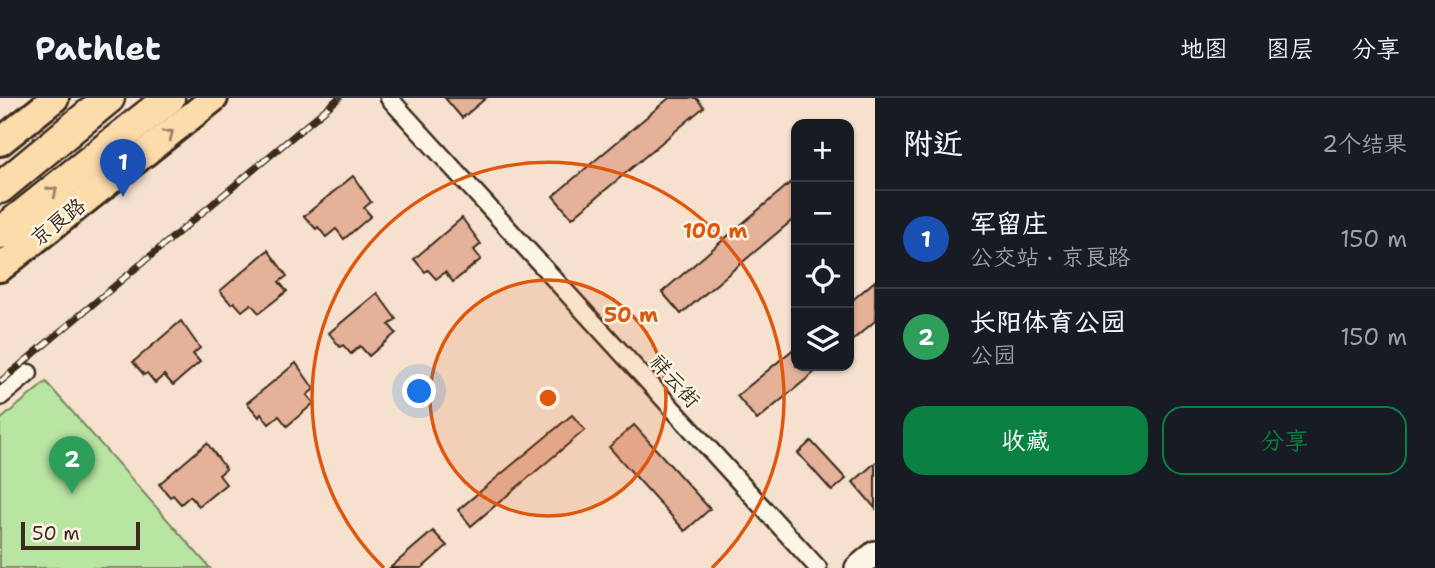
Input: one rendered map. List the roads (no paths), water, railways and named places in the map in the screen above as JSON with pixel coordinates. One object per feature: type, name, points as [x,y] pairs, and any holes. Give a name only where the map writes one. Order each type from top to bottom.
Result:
[{"type":"highway","points":[[0,188],[109,98]]},
{"type":"highway","points":[[0,233],[169,98]]},
{"type":"main road","points":[[0,142],[55,98]]},
{"type":"main road","name":"京良路","points":[[0,268],[214,98]]},
{"type":"street","name":"祥云街","points":[[389,98],[818,568]]},
{"type":"street","points":[[0,397],[29,373]]},
{"type":"street","points":[[858,568],[875,553]]},
{"type":"railway","points":[[0,382],[339,98]]},
{"type":"place","name":"军留庄","points":[[123,197]]},
{"type":"place","name":"长阳体育公园","points":[[72,494]]}]
